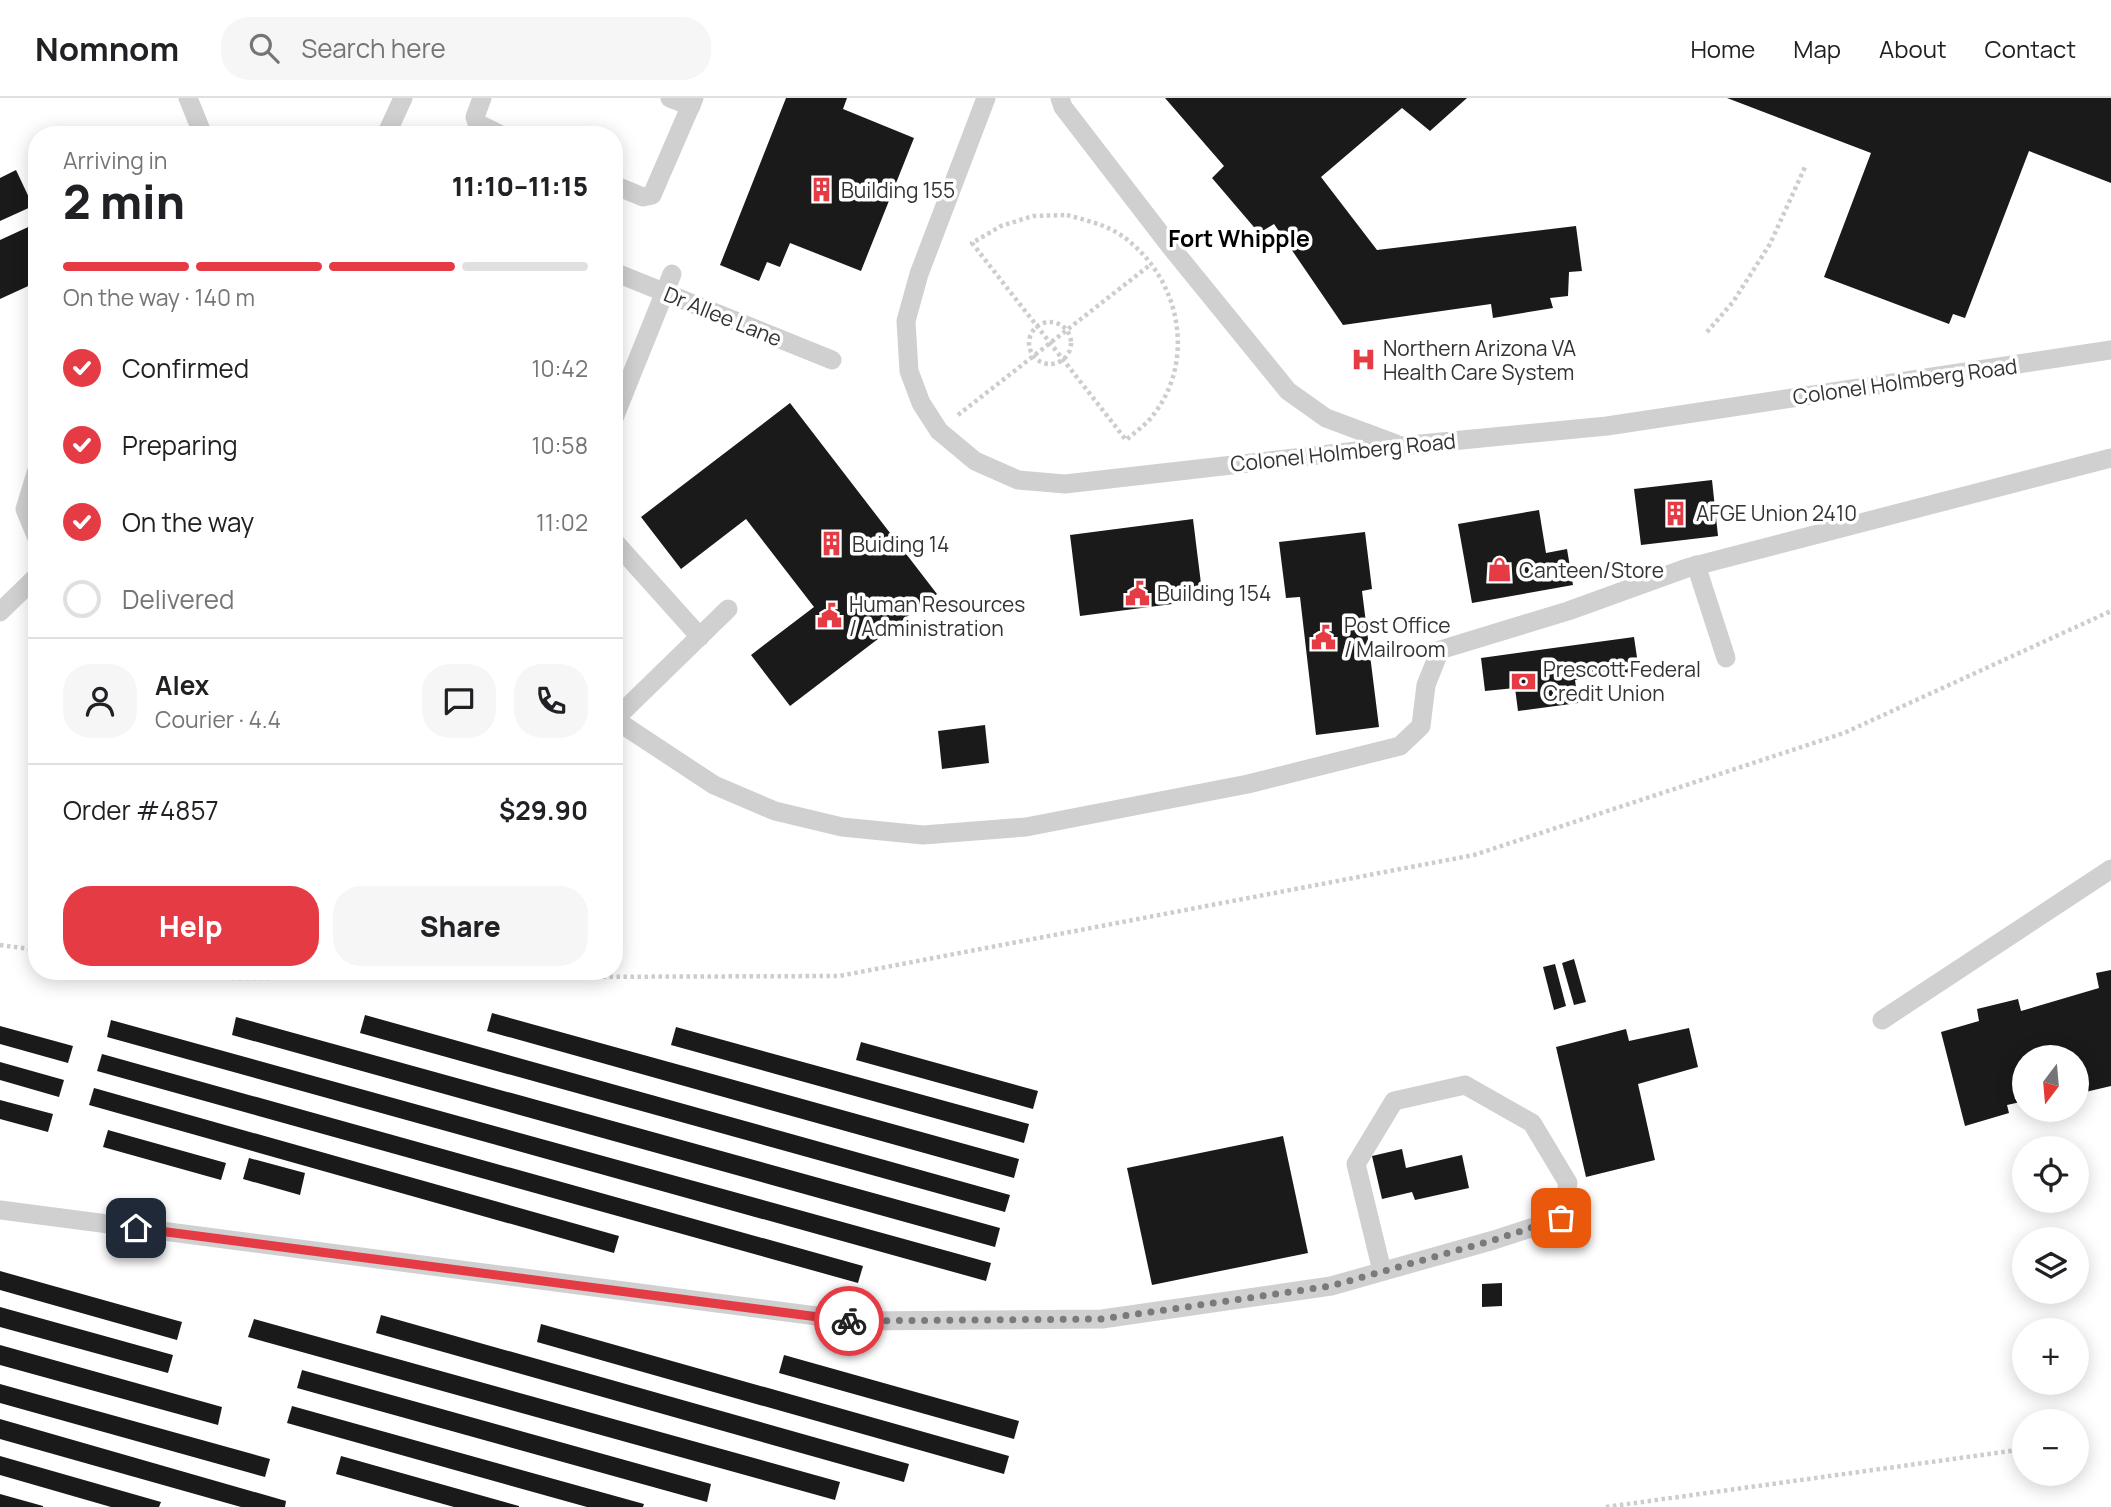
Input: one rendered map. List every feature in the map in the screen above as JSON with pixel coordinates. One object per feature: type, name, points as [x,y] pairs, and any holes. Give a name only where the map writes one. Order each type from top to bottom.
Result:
[{"type":"lane","points":[[188,98],[199,126]]},
{"type":"lane","points":[[390,126],[403,98]]},
{"type":"lane","points":[[482,98],[475,117],[477,123],[483,126]]},
{"type":"lane","points":[[623,189],[643,197],[652,195],[693,102],[670,98]]},
{"type":"lane","name":"Colonel Holmberg Road","points":[[986,98],[919,274],[906,321],[909,371],[921,403],[939,431],[975,461],[1018,480],[1065,484],[1400,446],[1607,426],[2111,351]]},
{"type":"lane","points":[[1060,98],[1063,107],[1170,246],[1288,391],[1326,418],[1400,446]]},
{"type":"lane","name":"Dr Allee Lane","points":[[623,274],[669,283],[832,360]]},
{"type":"lane","points":[[623,396],[669,283]]},
{"type":"lane","points":[[623,724],[714,785],[775,811],[842,827],[923,835],[1026,827],[1248,783],[1400,746],[1421,726],[1426,685],[1440,650],[1568,611],[1696,565],[2111,458]]},
{"type":"lane","points":[[623,551],[699,637]]},
{"type":"lane","points":[[1696,565],[1726,658]]},
{"type":"lane","points":[[0,612],[28,584]]},
{"type":"lane","points":[[623,711],[729,609]]},
{"type":"lane","points":[[1882,1020],[2111,869]]},
{"type":"lane","points":[[0,1210],[855,1321],[1102,1319],[1331,1286],[1494,1240],[1561,1218],[1568,1183],[1532,1123],[1465,1085],[1394,1101],[1356,1164],[1382,1271]]},
{"type":"path","points":[[1707,332],[1733,302],[1770,244],[1805,167]]},
{"type":"path","points":[[1067,215],[1099,223],[1128,240],[1152,263],[1169,292],[1177,324],[1177,358],[1168,389],[1150,418],[1126,440],[1037,327],[972,243],[1001,226],[1033,216],[1067,215]]},
{"type":"path","points":[[955,418],[1152,263]]},
{"type":"path","points":[[1055,323],[1067,330],[1070,349],[1062,360],[1044,363],[1034,355],[1030,338],[1037,327],[1055,323]]},
{"type":"path","points":[[623,977],[839,976],[1474,855],[1844,733],[2111,611]]},
{"type":"path","points":[[0,945],[28,949]]},
{"type":"path","points":[[1606,1507],[2012,1451]]},
{"type":"building","name":"Building 155","points":[[786,98],[847,98],[843,109],[914,138],[861,271],[790,243],[780,267],[767,262],[759,281],[720,265]]},
{"type":"building","points":[[1165,98],[1467,98],[1430,131],[1402,108],[1321,177],[1377,250],[1576,226],[1582,271],[1569,272],[1568,296],[1550,298],[1553,308],[1493,318],[1491,304],[1343,325],[1274,224],[1259,233],[1212,178],[1224,166]]},
{"type":"building","points":[[1727,98],[2111,98],[2111,183],[2029,151],[1965,318],[1953,314],[1949,324],[1824,277],[1871,153]]},
{"type":"building","points":[[16,170],[28,195],[28,208],[0,221],[0,178]]},
{"type":"building","points":[[28,227],[28,286],[0,299],[0,240]]},
{"type":"building","name":"Buiding 14","points":[[790,403],[937,594],[790,706],[751,655],[814,607],[746,519],[681,569],[641,517]]},
{"type":"building","name":"AFGE Union 2410","points":[[1712,480],[1718,536],[1641,545],[1634,489]]},
{"type":"building","points":[[1539,510],[1546,553],[1567,549],[1573,585],[1472,603],[1458,524]]},
{"type":"building","points":[[1193,519],[1203,600],[1080,616],[1070,535]]},
{"type":"building","points":[[1365,532],[1372,589],[1362,591],[1379,727],[1316,735],[1300,597],[1286,598],[1279,542]]},
{"type":"building","points":[[1634,637],[1639,671],[1575,680],[1578,703],[1518,711],[1515,688],[1485,691],[1481,658]]},
{"type":"building","points":[[985,725],[989,763],[942,769],[938,731]]},
{"type":"building","points":[[1574,959],[1586,1002],[1574,1005],[1562,963]]},
{"type":"building","points":[[1555,964],[1566,1006],[1554,1010],[1543,967]]},
{"type":"building","points":[[2111,970],[2111,1086],[2090,1091],[2090,1045],[2012,1045],[2012,1104],[2007,1105],[2009,1113],[1965,1126],[1941,1032],[1979,1021],[1977,1009],[2018,999],[2021,1011],[2099,988],[2096,973]]},
{"type":"building","points":[[492,1013],[1019,1159],[1014,1178],[487,1031]]},
{"type":"building","points":[[365,1015],[1010,1195],[1005,1212],[360,1033]]},
{"type":"building","points":[[236,1017],[1000,1228],[995,1247],[232,1035]]},
{"type":"building","points":[[111,1020],[991,1263],[986,1281],[107,1037]]},
{"type":"building","points":[[0,1026],[73,1046],[68,1063],[0,1044]]},
{"type":"building","points":[[676,1027],[1029,1124],[1024,1143],[671,1045]]},
{"type":"building","points":[[1689,1028],[1698,1067],[1638,1084],[1655,1160],[1586,1177],[1556,1047],[1626,1029],[1629,1041]]},
{"type":"building","points":[[861,1042],[1038,1091],[1033,1109],[856,1060]]},
{"type":"building","points":[[102,1054],[863,1266],[858,1283],[97,1071]]},
{"type":"building","points":[[0,1062],[64,1080],[59,1097],[0,1080]]},
{"type":"building","points":[[94,1088],[619,1236],[614,1253],[89,1105]]},
{"type":"building","points":[[0,1100],[53,1114],[48,1132],[0,1119]]},
{"type":"building","points":[[108,1130],[226,1163],[221,1180],[103,1147]]},
{"type":"building","points":[[1283,1136],[1308,1253],[1152,1285],[1127,1168]]},
{"type":"building","points":[[1402,1149],[1406,1168],[1462,1155],[1469,1188],[1415,1200],[1412,1192],[1382,1199],[1372,1156]]},
{"type":"building","points":[[249,1158],[305,1173],[300,1195],[243,1179]]},
{"type":"building","points":[[0,1271],[182,1322],[177,1340],[0,1290]]},
{"type":"building","points":[[1502,1283],[1502,1306],[1482,1307],[1482,1284]]},
{"type":"building","points":[[0,1307],[173,1355],[168,1373],[0,1327]]},
{"type":"building","points":[[381,1315],[909,1464],[904,1482],[376,1333]]},
{"type":"building","points":[[254,1319],[840,1482],[835,1500],[248,1337]]},
{"type":"building","points":[[541,1324],[1009,1456],[1004,1474],[537,1342]]},
{"type":"building","points":[[0,1345],[222,1407],[218,1425],[0,1365]]},
{"type":"building","points":[[784,1355],[1019,1421],[1014,1439],[779,1373]]},
{"type":"building","points":[[302,1370],[711,1484],[707,1502],[297,1388]]},
{"type":"building","points":[[0,1384],[270,1459],[265,1477],[0,1403]]},
{"type":"building","points":[[292,1406],[644,1504],[643,1507],[587,1507],[287,1423]]},
{"type":"building","points":[[0,1419],[286,1501],[285,1507],[241,1507],[0,1439]]},
{"type":"building","points":[[0,1456],[161,1502],[159,1507],[111,1507],[0,1475]]},
{"type":"building","points":[[341,1456],[519,1507],[454,1507],[336,1474]]},
{"type":"building","points":[[0,1494],[43,1506],[43,1507],[0,1507]]},
{"type":"way so far","points":[[849,1321],[1102,1319],[1179,1308],[1331,1286],[1494,1240],[1561,1218]]},
{"type":"place","name":"Building 155","points":[[821,190]]},
{"type":"place","name":"Northern Arizona VA Health Care System","points":[[1363,360]]},
{"type":"place","name":"AFGE Union 2410","points":[[1676,513]]},
{"type":"place","name":"Buiding 14","points":[[832,544]]},
{"type":"place","name":"Canteen/Store","points":[[1499,570]]},
{"type":"place","name":"Building 154","points":[[1137,593]]},
{"type":"place","name":"Human Resources / Administration","points":[[829,616]]},
{"type":"place","name":"Post Office / Mailroom","points":[[1324,637]]},
{"type":"place","name":"Prescott Federal Credit Union","points":[[1523,681]]},
{"type":"district","name":"Fort Whipple","points":[[1239,238]]},
{"type":"route","points":[[136,1228],[849,1321]]}]
